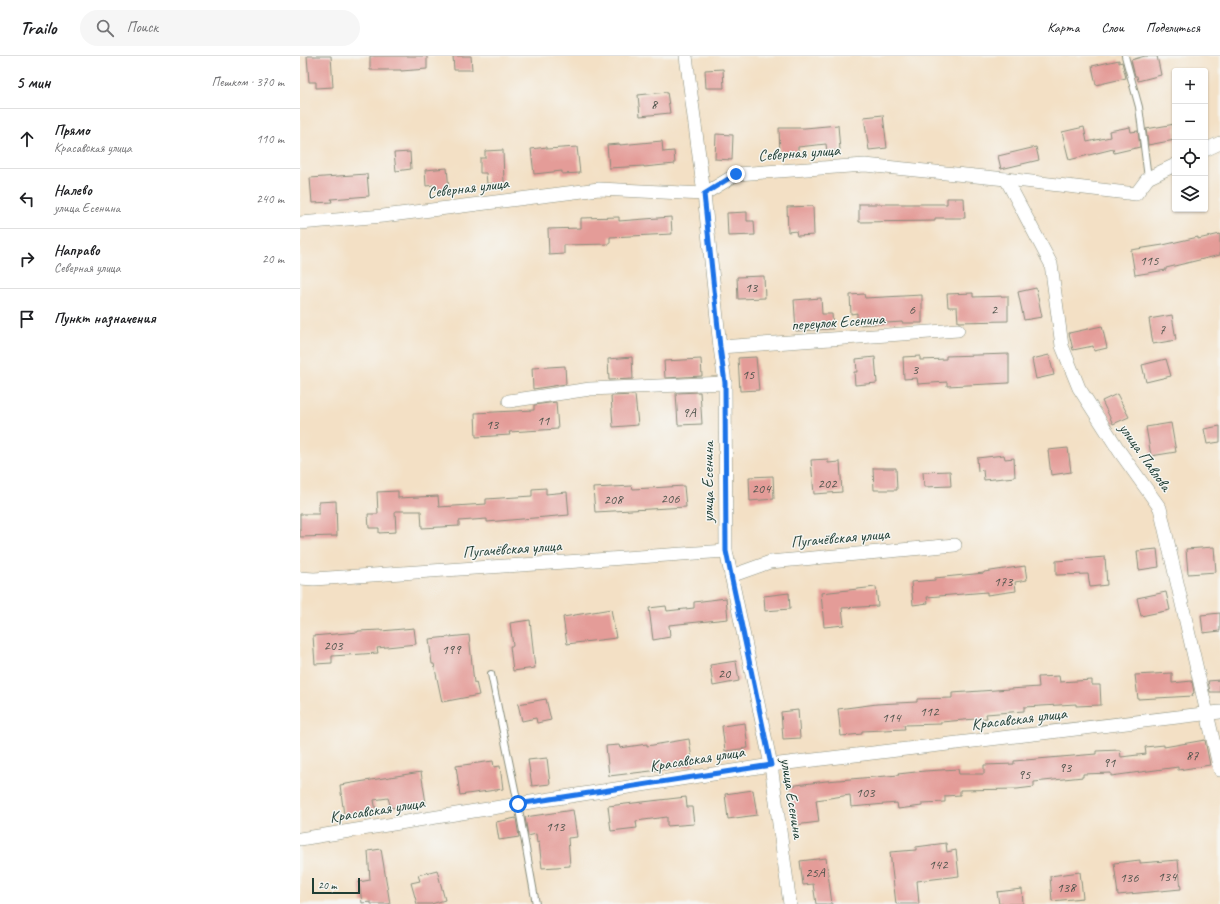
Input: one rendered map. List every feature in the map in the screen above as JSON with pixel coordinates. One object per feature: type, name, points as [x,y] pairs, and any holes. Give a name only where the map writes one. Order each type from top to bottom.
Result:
[{"type":"street","name":"улица Есенина","points":[[686,56],[704,194],[725,383],[726,551],[771,765],[790,904]]},
{"type":"street","points":[[1208,149],[1220,143]]},
{"type":"street","name":"Северная улица","points":[[300,223],[383,216],[599,189],[704,194],[736,174],[865,165],[1136,194],[1148,178],[1172,166]]},
{"type":"street","name":"улица Павлова","points":[[1006,179],[1051,264],[1062,346],[1079,388],[1120,452],[1160,508],[1214,713],[1220,770]]},
{"type":"street","name":"переулок Есенина","points":[[720,347],[958,330]]},
{"type":"street","points":[[509,401],[590,389],[725,383]]},
{"type":"street","name":"Пугачёвская улица","points":[[731,576],[770,562],[955,545]]},
{"type":"street","name":"Пугачёвская улица","points":[[300,578],[322,579],[726,551]]},
{"type":"street","name":"Красавская улица","points":[[300,839],[771,765],[1214,713]]},
{"type":"lane","points":[[1125,56],[1139,107],[1148,178]]},
{"type":"lane","points":[[491,674],[518,804],[536,904]]},
{"type":"building","points":[[307,56],[331,56],[333,87],[316,88],[316,82],[309,82]]},
{"type":"building","points":[[370,56],[427,56],[427,69],[401,71],[370,70]]},
{"type":"building","points":[[453,56],[471,56],[472,70],[454,70]]},
{"type":"building","points":[[1145,56],[1157,56],[1161,75],[1138,81],[1137,76],[1135,76],[1131,60]]},
{"type":"building","points":[[1119,60],[1119,63],[1122,62],[1126,78],[1096,85],[1092,66]]},
{"type":"building","points":[[723,69],[724,88],[706,88],[705,70]]},
{"type":"building","points":[[667,92],[670,113],[640,116],[638,95]]},
{"type":"building","points":[[883,115],[887,148],[869,150],[864,117]]},
{"type":"building","points":[[838,125],[840,150],[827,152],[826,144],[798,147],[798,156],[780,156],[779,128],[805,128]]},
{"type":"building","points":[[1172,125],[1172,141],[1148,145],[1146,129]]},
{"type":"building","points":[[1084,127],[1087,142],[1110,137],[1109,131],[1130,127],[1131,132],[1138,131],[1140,147],[1114,153],[1113,149],[1069,160],[1062,132]]},
{"type":"building","points":[[716,134],[733,135],[732,160],[715,159]]},
{"type":"building","points":[[662,141],[663,152],[674,151],[675,164],[609,168],[607,145]]},
{"type":"building","points":[[547,147],[547,149],[577,147],[580,173],[562,174],[562,171],[534,174],[531,149]]},
{"type":"building","points":[[1036,147],[1039,160],[1001,169],[998,156]]},
{"type":"building","points":[[503,150],[504,183],[487,184],[486,173],[480,173],[480,158],[485,158],[485,151]]},
{"type":"building","points":[[410,152],[411,169],[396,171],[394,153]]},
{"type":"building","points":[[447,168],[449,189],[434,190],[434,185],[426,186],[425,170]]},
{"type":"building","points":[[367,174],[369,196],[331,199],[332,202],[312,203],[310,178]]},
{"type":"building","points":[[947,198],[964,198],[965,218],[935,218],[935,221],[859,222],[859,204],[947,204]]},
{"type":"building","points":[[813,206],[814,235],[797,236],[796,231],[788,232],[787,207]]},
{"type":"building","points":[[747,212],[747,221],[754,221],[755,235],[728,236],[727,213]]},
{"type":"building","points":[[619,217],[619,221],[671,217],[672,234],[610,237],[610,244],[564,245],[564,254],[549,255],[548,229],[581,228],[581,218]]},
{"type":"building","points":[[1220,234],[1220,255],[1166,268],[1166,270],[1135,275],[1131,250]]},
{"type":"building","points":[[764,276],[765,298],[738,299],[737,277]]},
{"type":"building","points":[[1036,288],[1042,317],[1024,320],[1018,292]]},
{"type":"building","points":[[973,293],[973,297],[1008,296],[1008,321],[958,322],[957,307],[948,307],[947,294]]},
{"type":"building","points":[[864,294],[865,298],[922,295],[922,323],[902,322],[857,325],[857,313],[851,314],[850,295]]},
{"type":"building","points":[[821,298],[822,314],[832,314],[833,329],[796,331],[794,300]]},
{"type":"building","points":[[1172,315],[1176,340],[1153,344],[1149,319]]},
{"type":"building","points":[[1102,326],[1107,348],[1094,351],[1093,346],[1073,350],[1069,333]]},
{"type":"building","points":[[1009,354],[1009,383],[947,386],[947,382],[918,384],[917,378],[904,379],[903,357],[920,356],[920,360],[946,359],[946,356]]},
{"type":"building","points":[[1049,355],[1054,375],[1036,379],[1032,359]]},
{"type":"building","points":[[632,357],[633,379],[609,380],[608,359]]},
{"type":"building","points":[[756,357],[759,390],[740,391],[738,358]]},
{"type":"building","points":[[875,357],[877,383],[855,385],[854,372],[857,372],[856,359]]},
{"type":"building","points":[[701,359],[702,376],[665,378],[664,361]]},
{"type":"building","points":[[1166,359],[1171,376],[1146,382],[1142,365]]},
{"type":"building","points":[[565,366],[566,384],[533,389],[532,368]]},
{"type":"building","points":[[700,392],[702,424],[678,425],[676,393]]},
{"type":"building","points":[[1117,394],[1129,417],[1113,424],[1102,401]]},
{"type":"building","points":[[635,395],[638,425],[613,427],[611,396]]},
{"type":"building","points":[[556,402],[558,429],[509,432],[510,435],[476,437],[475,413],[534,410],[534,405]]},
{"type":"building","points":[[1171,423],[1176,452],[1151,456],[1146,427]]},
{"type":"building","points":[[1220,426],[1220,442],[1207,444],[1204,429]]},
{"type":"building","points":[[1068,448],[1071,472],[1051,475],[1048,450]]},
{"type":"building","points":[[1004,455],[1005,459],[1014,458],[1015,477],[984,480],[983,470],[978,471],[977,458]]},
{"type":"building","points":[[828,459],[828,463],[840,462],[842,492],[814,494],[811,460]]},
{"type":"building","points":[[873,468],[896,468],[897,490],[874,490]]},
{"type":"building","points":[[950,471],[951,486],[924,487],[923,472]]},
{"type":"building","points":[[773,476],[774,499],[750,501],[749,477]]},
{"type":"building","points":[[632,486],[633,489],[684,486],[686,507],[595,512],[593,488]]},
{"type":"building","points":[[546,488],[546,494],[567,492],[569,515],[487,522],[487,519],[459,521],[459,526],[422,528],[421,511],[395,511],[396,532],[379,533],[379,528],[369,528],[368,514],[378,514],[377,492],[398,491],[398,498],[438,496],[439,507],[486,504],[486,499],[532,496],[532,489]]},
{"type":"building","points":[[336,501],[337,536],[300,537],[300,514],[319,514],[319,502]]},
{"type":"building","points":[[1214,547],[1216,572],[1188,574],[1186,549]]},
{"type":"building","points":[[1157,549],[1159,567],[1139,570],[1137,551]]},
{"type":"building","points":[[1105,557],[1107,585],[1090,587],[1088,574],[1056,575],[1056,561]]},
{"type":"building","points":[[1025,566],[1027,580],[1015,582],[1016,591],[987,595],[987,592],[927,597],[928,603],[913,605],[911,582],[935,580],[935,578],[984,573]]},
{"type":"building","points":[[876,587],[878,606],[842,608],[844,625],[824,627],[821,593]]},
{"type":"building","points":[[1166,592],[1170,610],[1141,616],[1137,598]]},
{"type":"building","points":[[789,593],[790,609],[765,611],[764,596]]},
{"type":"building","points":[[726,598],[728,619],[669,625],[670,637],[653,640],[649,608],[666,606],[667,611],[694,608],[694,602]]},
{"type":"building","points":[[611,609],[616,638],[567,644],[563,617]]},
{"type":"building","points":[[1220,613],[1220,631],[1203,633],[1201,615]]},
{"type":"building","points":[[530,620],[535,668],[513,671],[510,646],[513,646],[510,623]]},
{"type":"building","points":[[414,628],[416,644],[377,648],[378,653],[332,656],[332,663],[315,664],[313,636],[358,631],[381,631]]},
{"type":"building","points":[[469,635],[474,683],[476,682],[479,695],[442,702],[434,664],[432,664],[429,639]]},
{"type":"building","points":[[736,661],[739,681],[713,686],[710,665]]},
{"type":"building","points":[[1172,673],[1172,683],[1192,681],[1193,696],[1138,699],[1135,675]]},
{"type":"building","points":[[1059,676],[1060,682],[1092,680],[1092,685],[1100,685],[1101,705],[1076,706],[1076,704],[1024,707],[1024,711],[986,714],[987,718],[941,722],[941,724],[904,725],[905,729],[862,731],[862,734],[841,736],[838,709],[877,704],[917,702],[917,699],[952,698],[952,693],[1039,687],[1038,677]]},
{"type":"building","points":[[1220,680],[1220,692],[1210,692],[1208,681]]},
{"type":"building","points":[[546,699],[551,720],[537,723],[536,718],[522,721],[518,704]]},
{"type":"building","points":[[798,710],[800,738],[783,739],[781,712]]},
{"type":"building","points":[[745,723],[748,748],[725,751],[722,726]]},
{"type":"building","points":[[689,739],[693,766],[609,776],[606,746],[619,745],[620,748],[647,744],[647,746]]},
{"type":"building","points":[[1205,740],[1210,765],[1178,770],[1178,767],[1111,776],[1111,773],[1083,774],[1083,777],[1034,782],[1034,787],[1017,789],[960,790],[960,795],[945,796],[945,802],[922,803],[922,806],[898,809],[897,803],[851,807],[850,795],[816,800],[819,822],[795,825],[789,786],[925,771],[958,769],[959,774],[984,774],[984,765],[1014,764],[1014,761],[1096,754],[1096,751],[1120,750],[1121,757],[1146,754],[1145,747],[1164,745],[1164,747]]},
{"type":"building","points":[[547,758],[550,784],[532,786],[528,760]]},
{"type":"building","points":[[493,761],[494,767],[500,766],[503,789],[460,795],[456,766]]},
{"type":"building","points":[[421,772],[426,803],[391,808],[388,798],[374,800],[376,811],[344,815],[340,785]]},
{"type":"building","points":[[753,790],[757,815],[728,819],[725,794]]},
{"type":"building","points":[[686,797],[687,807],[692,807],[694,824],[667,826],[667,817],[636,821],[637,828],[611,831],[608,806]]},
{"type":"building","points":[[573,810],[577,837],[568,838],[570,866],[542,868],[539,842],[537,843],[536,834],[528,836],[525,817]]},
{"type":"building","points":[[516,818],[519,837],[499,840],[496,822]]},
{"type":"building","points":[[946,843],[947,852],[956,850],[959,876],[917,881],[919,904],[896,904],[890,852],[916,850],[916,847]]},
{"type":"building","points":[[381,849],[390,904],[371,904],[371,902],[362,903],[359,882],[370,880],[368,851]]},
{"type":"building","points":[[826,858],[832,904],[816,904],[813,884],[803,885],[800,861]]},
{"type":"building","points":[[1140,860],[1140,863],[1178,860],[1181,889],[1118,895],[1114,863]]},
{"type":"building","points":[[437,870],[445,900],[431,904],[417,904],[411,883],[420,881],[418,875]]},
{"type":"building","points":[[1080,872],[1083,898],[1052,901],[1050,876]]},
{"type":"building","points":[[1022,889],[1023,904],[999,904],[997,892]]},
{"type":"route","points":[[518,804],[771,765],[726,551],[725,383],[704,194],[736,174]]}]
